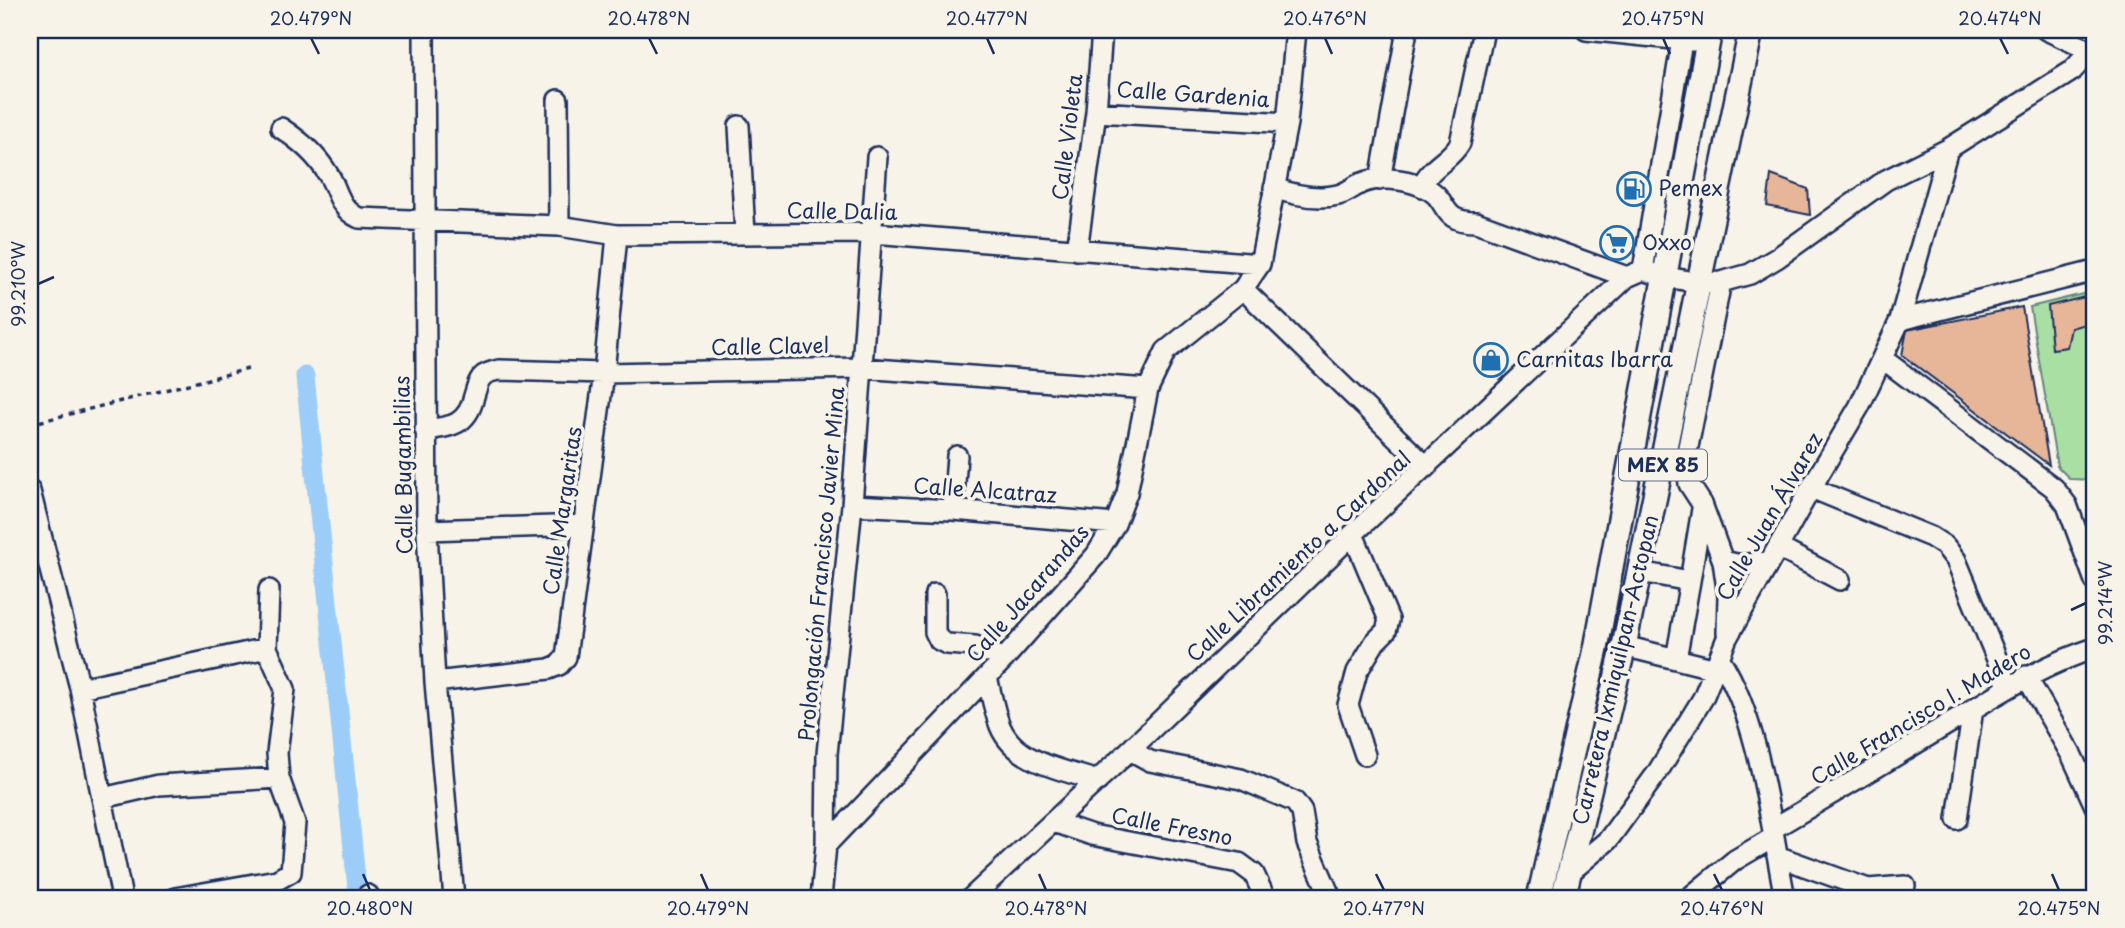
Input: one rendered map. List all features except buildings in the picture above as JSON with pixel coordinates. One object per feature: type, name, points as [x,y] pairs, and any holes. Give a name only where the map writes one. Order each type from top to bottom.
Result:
[{"type":"main road","name":"Carretera Ixmiquilpan-Actopan","points":[[1563,898],[1711,283],[1751,30]]},
{"type":"main road","name":"MEX 85","points":[[1539,898],[1596,649],[1709,36]]},
{"type":"street","name":"Calle Bugambilias","points":[[424,30],[427,530],[435,682],[454,898]]},
{"type":"street","name":"Calle Violeta","points":[[1077,250],[1096,111],[1102,30]]},
{"type":"street","name":"Calle Jacarandas","points":[[825,845],[1004,659],[1096,555],[1115,524],[1127,493],[1148,389],[1166,351],[1243,289],[1260,264],[1287,123],[1296,30]]},
{"type":"street","points":[[1380,180],[1407,30]]},
{"type":"street","points":[[1422,186],[1426,175],[1453,155],[1460,143],[1484,30]]},
{"type":"street","points":[[1586,30],[1682,40],[1709,36]]},
{"type":"street","points":[[1274,188],[1293,194],[1320,197],[1339,195],[1364,182],[1390,179],[1422,186],[1438,196],[1449,216],[1460,222],[1476,222],[1635,274],[1711,283],[1751,274],[1886,180],[1948,149],[2072,71],[2093,49],[2046,30]]},
{"type":"street","points":[[1635,274],[1682,40]]},
{"type":"street","points":[[558,100],[559,226]]},
{"type":"street","name":"Calle Gardenia","points":[[1096,111],[1287,123]]},
{"type":"street","points":[[739,126],[745,234]]},
{"type":"street","name":"Calle Dalia","points":[[281,128],[307,145],[329,175],[348,213],[359,218],[559,226],[617,235],[873,233],[1260,264]]},
{"type":"street","name":"Calle Juan Álvarez","points":[[1569,873],[1608,840],[1657,773],[1703,698],[1727,638],[1859,407],[1900,320],[1948,149]]},
{"type":"street","name":"Prolongación Francisco Javier Mina","points":[[821,898],[827,754],[852,505],[877,157]]},
{"type":"street","name":"Calle Margaritas","points":[[435,682],[549,669],[559,665],[566,657],[604,373],[617,235]]},
{"type":"street","points":[[1900,320],[2095,271]]},
{"type":"street","name":"Calle Libramiento a Cardonal","points":[[971,898],[1098,781],[1353,534],[1427,467],[1607,294],[1635,274]]},
{"type":"street","points":[[1711,283],[1686,457],[1689,484],[1702,504],[1723,561],[1728,596],[1727,638]]},
{"type":"street","points":[[1243,289],[1427,467]]},
{"type":"street","points":[[1883,359],[2054,488],[2067,505],[2095,581]]},
{"type":"street","name":"Calle Clavel","points":[[425,430],[450,427],[461,420],[472,407],[477,386],[483,376],[499,370],[604,373],[862,368],[1148,389]]},
{"type":"street","points":[[953,510],[957,456]]},
{"type":"street","points":[[1811,488],[1931,537],[1945,546],[1955,560],[2008,686]]},
{"type":"street","points":[[30,491],[80,688],[122,898]]},
{"type":"street","points":[[1676,659],[1702,504]]},
{"type":"street","name":"Calle Alcatraz","points":[[852,505],[953,510],[1115,524]]},
{"type":"street","points":[[427,530],[584,525]]},
{"type":"street","points":[[1353,534],[1389,620],[1386,631],[1375,642],[1357,672],[1348,705],[1365,755]]},
{"type":"street","points":[[1723,561],[1741,565],[1774,554],[1840,580]]},
{"type":"street","points":[[1640,572],[1690,582]]},
{"type":"street","points":[[175,898],[277,880],[291,872],[295,823],[279,778],[277,753],[285,689],[267,648],[269,590]]},
{"type":"street","points":[[935,594],[935,632],[939,640],[947,644],[975,646],[1004,659]]},
{"type":"street","points":[[1625,646],[1676,659],[1718,664],[1732,678],[1745,712],[1775,840],[1785,898]]},
{"type":"street","points":[[80,688],[267,648]]},
{"type":"street","name":"Calle Francisco I. Madero","points":[[1689,898],[1735,860],[1775,840],[2008,686],[2064,658],[2095,648]]},
{"type":"street","points":[[2026,676],[2072,757],[2095,806]]},
{"type":"street","points":[[987,677],[1000,728],[1020,751],[1041,763],[1098,781]]},
{"type":"street","points":[[1957,819],[1973,709]]},
{"type":"street","points":[[1130,750],[1150,761],[1241,779],[1295,802],[1302,812],[1307,843],[1331,898]]},
{"type":"street","points":[[103,798],[159,785],[279,778]]},
{"type":"street","name":"Calle Fresno","points":[[1054,822],[1093,835],[1239,863],[1254,874],[1265,898]]},
{"type":"street","points":[[1775,840],[1867,889],[1905,886]]},
{"type":"path","points":[[30,424],[248,369]]},
{"type":"green space","points":[[2095,291],[2095,480],[2070,479],[2057,466],[2030,307]]},
{"type":"waterway","points":[[305,376],[358,898]]},
{"type":"place","name":"Pemex","points":[[1634,189]]},
{"type":"place","name":"Oxxo","points":[[1617,243]]},
{"type":"place","name":"Carnitas Ibarra","points":[[1491,360]]}]
